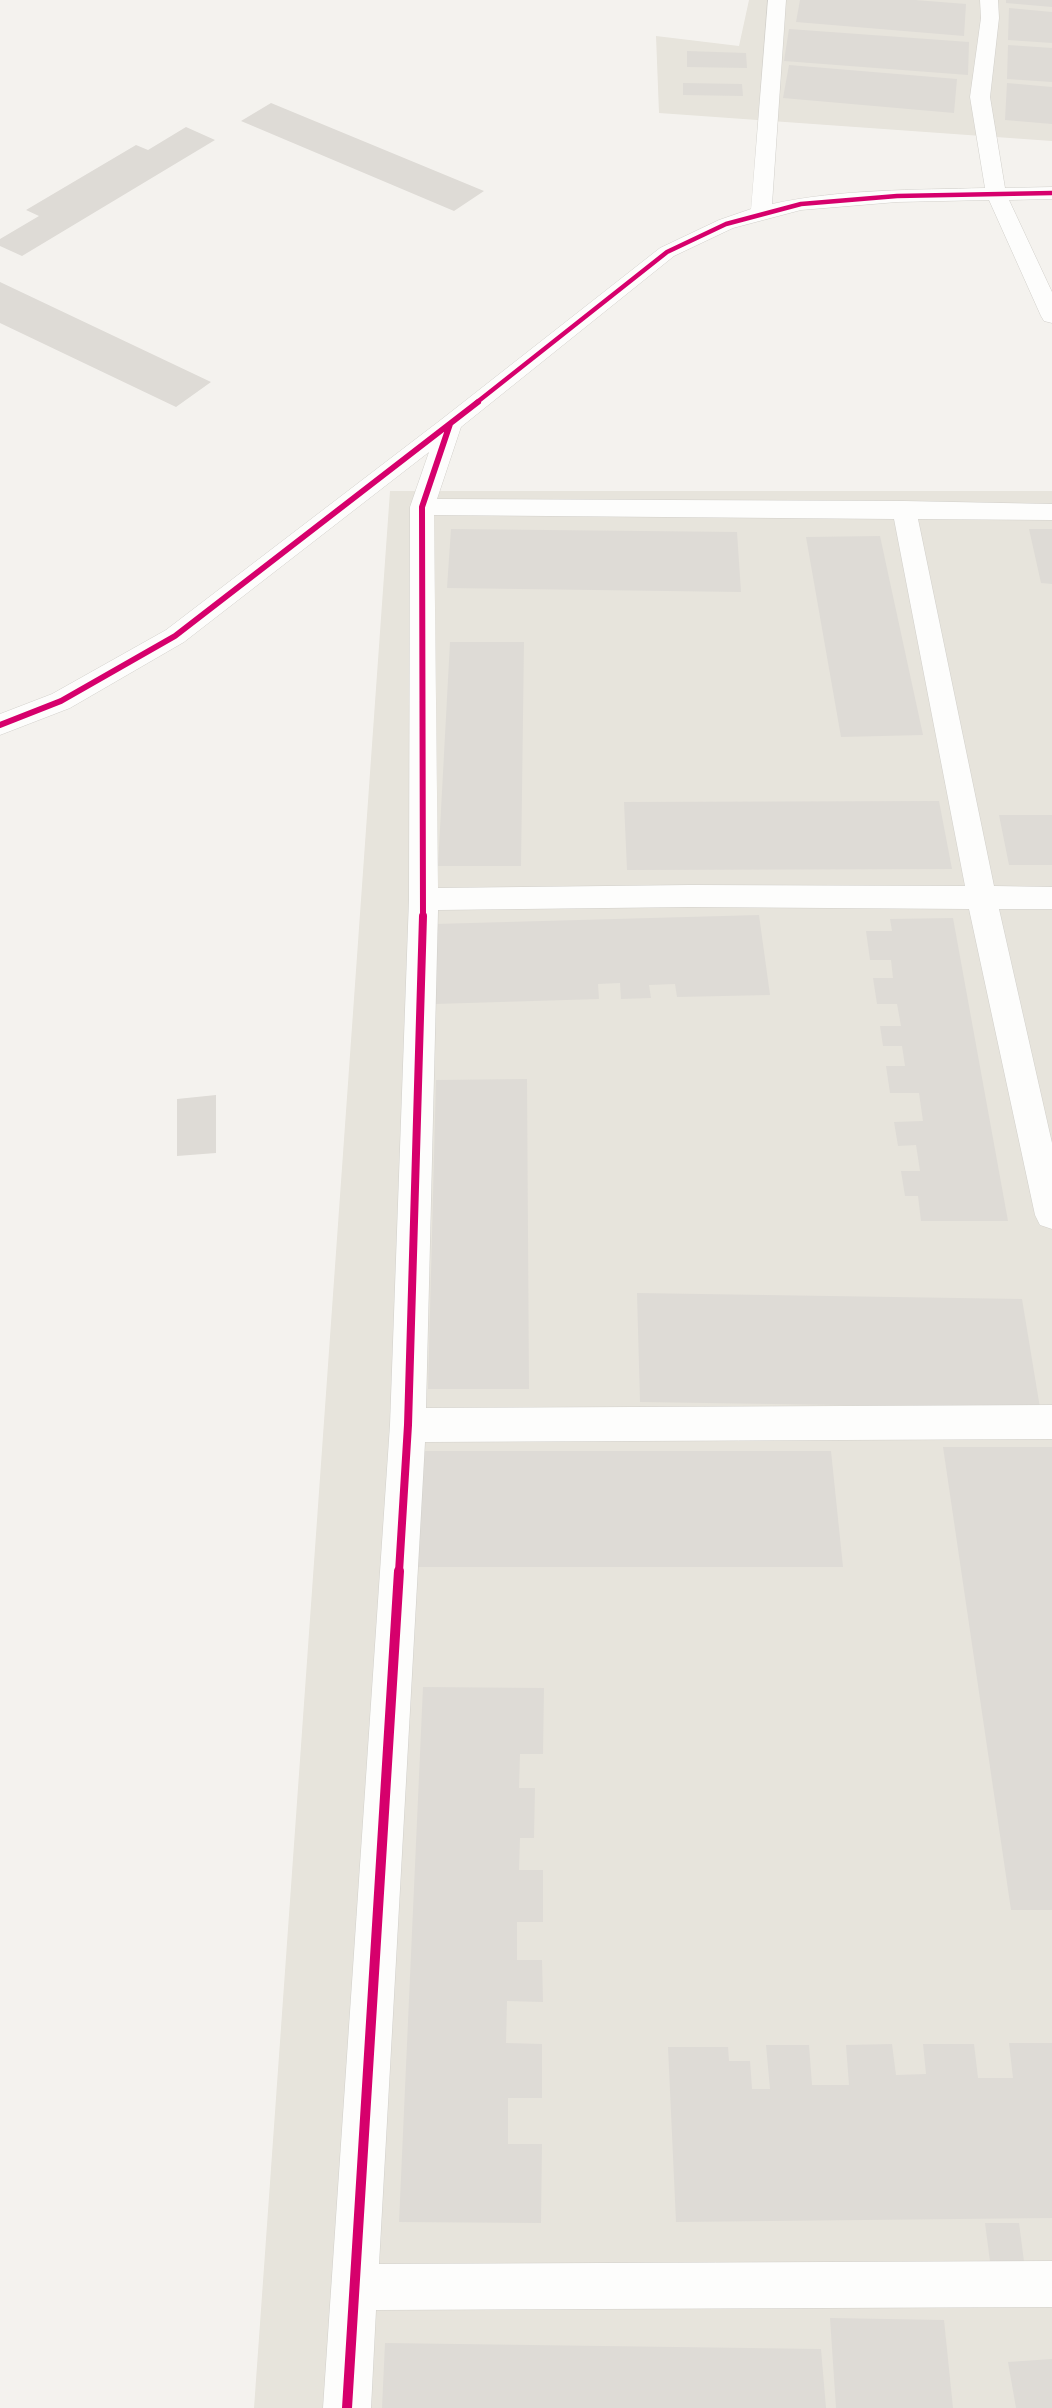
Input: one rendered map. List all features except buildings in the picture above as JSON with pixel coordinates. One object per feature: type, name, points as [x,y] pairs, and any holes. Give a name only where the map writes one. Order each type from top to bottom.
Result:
[{"type":"street","points":[[761,213],[777,0]]},
{"type":"street","points":[[990,0],[990,18],[980,97],[996,194],[1052,316]]},
{"type":"street","points":[[0,724],[61,701],[175,636],[450,424],[667,252],[726,224],[801,204],[897,196],[1052,193]]},
{"type":"street","points":[[347,2408],[408,1425],[424,899],[422,507],[450,424]]},
{"type":"street","points":[[422,507],[904,509],[1052,512]]},
{"type":"street","points":[[904,509],[981,896],[1052,1215]]},
{"type":"street","points":[[424,899],[1052,897]]},
{"type":"street","points":[[408,1425],[1052,1422]]},
{"type":"street","points":[[355,2287],[1052,2284]]},
{"type":"shaded area","points":[[749,0],[1052,0],[1052,141],[659,113],[656,36],[739,46]]},
{"type":"shaded area","points":[[390,491],[1052,491],[1052,2408],[254,2408]]},
{"type":"cycle path","points":[[0,725],[61,701],[175,636],[450,424],[667,252],[726,224],[801,204],[897,196],[1052,193]]},
{"type":"cycle path","points":[[347,2408],[408,1425],[424,899],[422,507],[450,424]]}]
